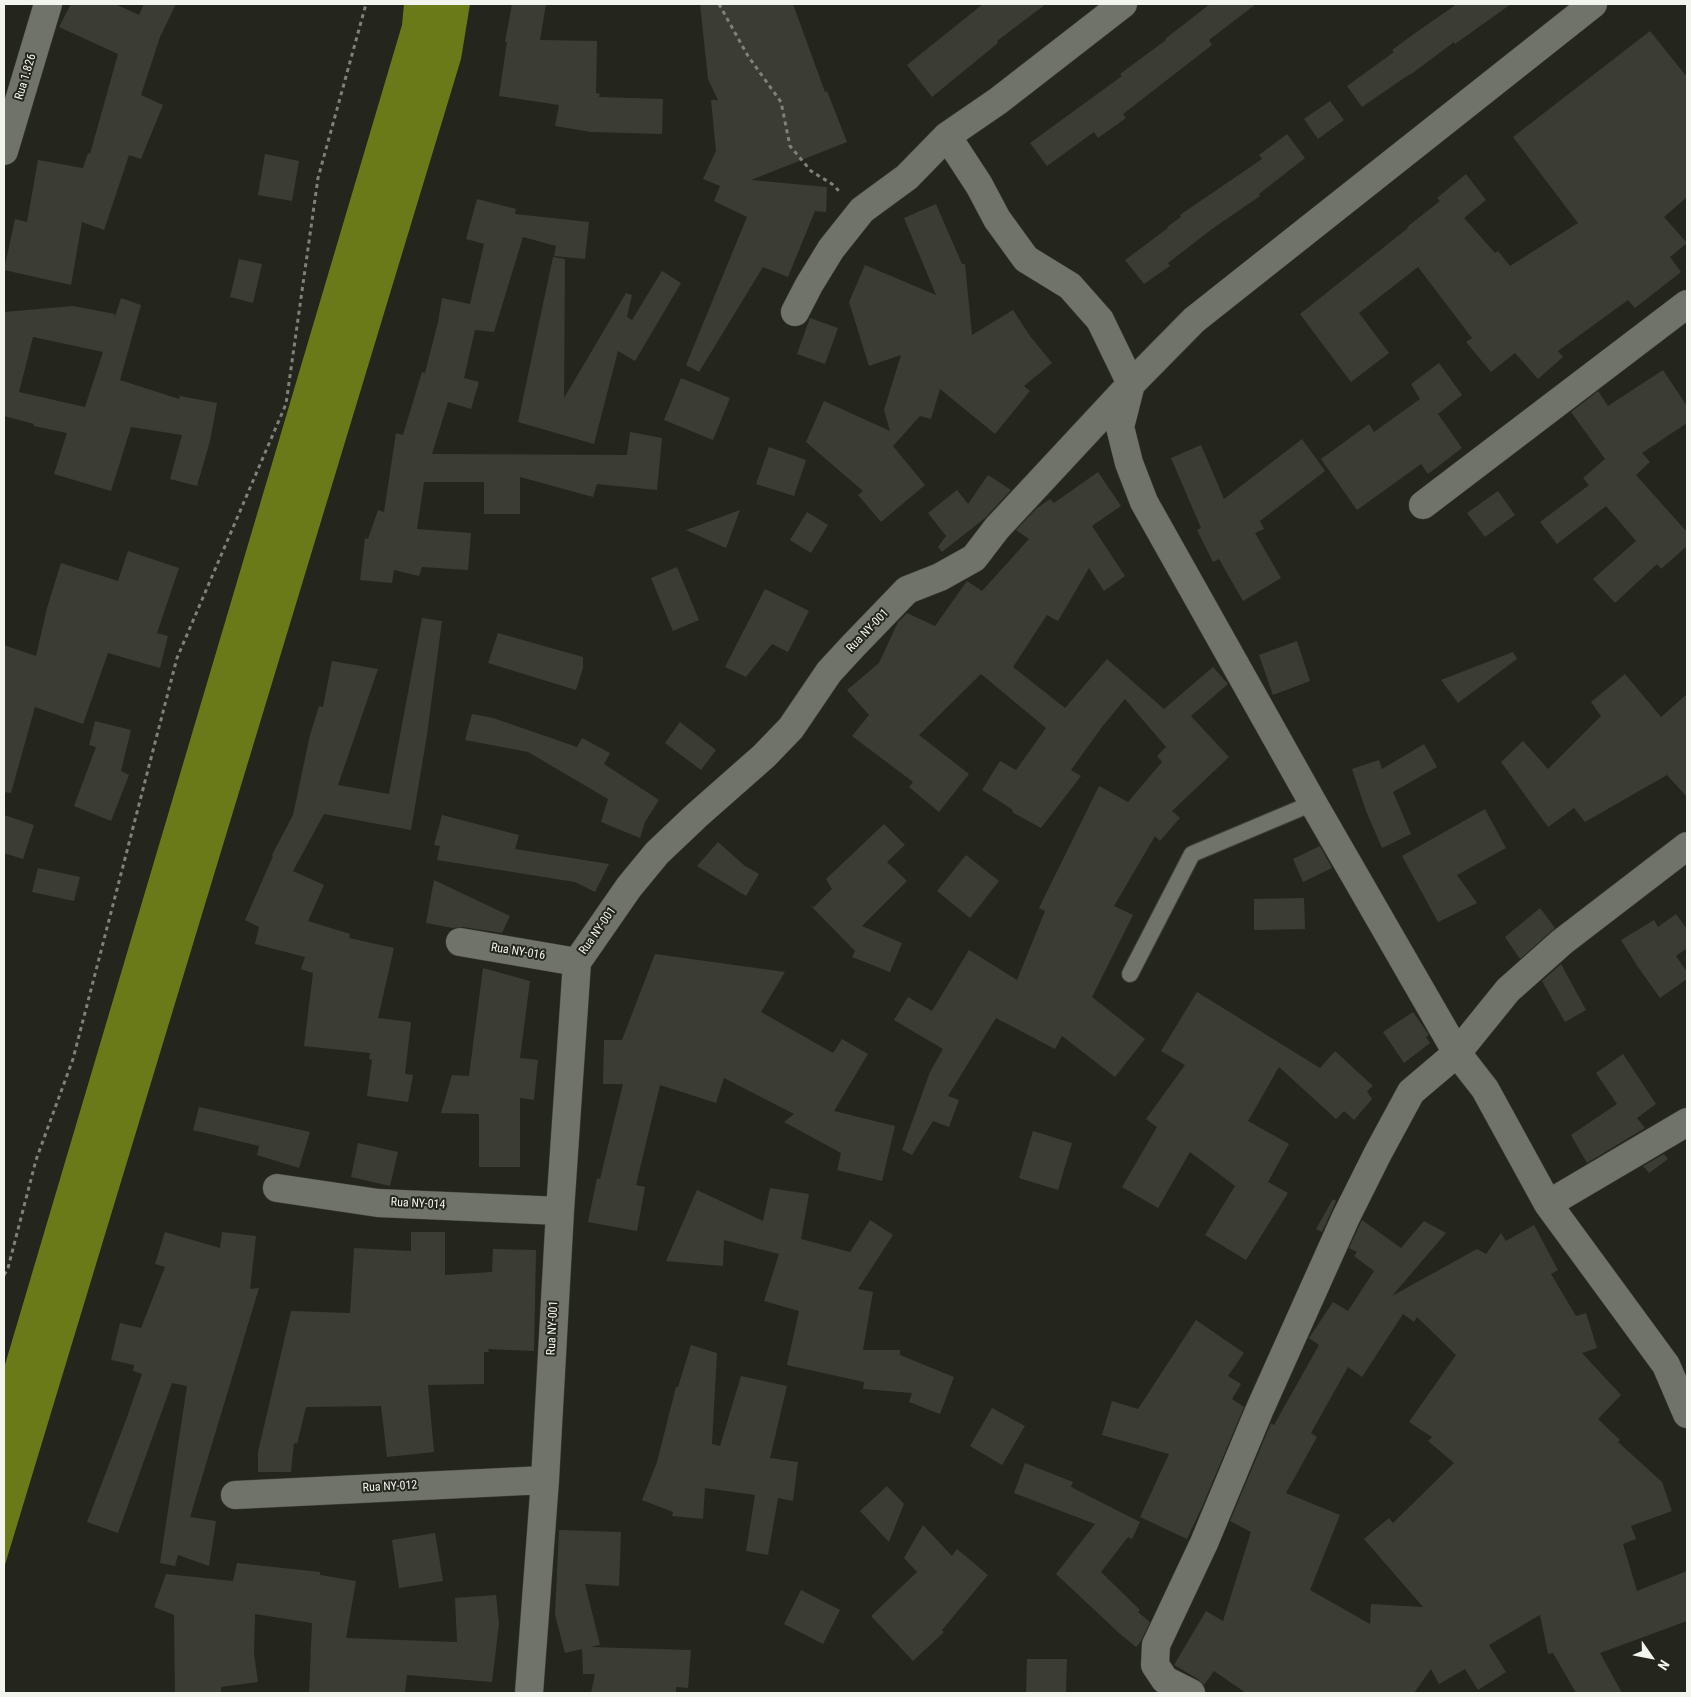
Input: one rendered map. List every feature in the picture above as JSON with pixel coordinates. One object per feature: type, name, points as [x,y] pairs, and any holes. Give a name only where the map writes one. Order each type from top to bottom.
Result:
[{"type":"street","name":"Rua 1.826","points":[[4,151],[48,4]]},
{"type":"street","points":[[796,312],[809,285],[831,249],[860,215],[862,210],[907,177],[947,136],[998,101],[1123,4]]},
{"type":"street","name":"Rua NY-001","points":[[529,1693],[545,1480],[576,962],[629,887],[657,853],[764,756],[791,728],[829,672],[907,590],[940,576],[974,558],[996,528],[1131,384],[1194,320],[1593,4]]},
{"type":"street","points":[[947,136],[979,185],[997,219],[1026,260],[1070,286],[1100,320],[1131,384],[1120,427],[1129,463],[1144,502],[1313,803],[1457,1053],[1485,1089],[1548,1204],[1666,1365],[1687,1414]]},
{"type":"street","points":[[1423,505],[1687,304]]},
{"type":"street","points":[[1191,1693],[1165,1680],[1155,1665],[1156,1645],[1204,1543],[1266,1393],[1346,1217],[1411,1092],[1457,1053],[1508,990],[1562,942],[1687,846]]},
{"type":"street","name":"Rua NY-016","points":[[460,942],[576,962]]},
{"type":"street","points":[[1548,1204],[1687,1122]]},
{"type":"street","name":"Rua NY-014","points":[[277,1188],[378,1203],[560,1211]]},
{"type":"street","name":"Rua NY-012","points":[[235,1495],[545,1480]]},
{"type":"lane","points":[[1130,974],[1192,854],[1313,803]]},
{"type":"path","points":[[4,1275],[8,1268],[36,1160],[73,1059],[177,658],[286,404],[318,178],[366,4]]},
{"type":"path","points":[[720,4],[748,56],[781,102],[790,146],[811,171],[832,184],[860,215]]},
{"type":"shaded area","points":[[404,4],[470,4],[461,59],[4,1568],[4,1368],[402,25]]},
{"type":"building","points":[[71,4],[115,4],[139,15],[144,4],[176,4],[160,37],[141,95],[163,105],[141,159],[129,155],[104,230],[82,222],[71,285],[4,270],[15,219],[27,222],[38,160],[83,168],[88,153],[90,154],[118,54],[59,27]]},
{"type":"building","points":[[512,4],[546,4],[540,40],[597,41],[596,93],[600,94],[599,97],[663,99],[662,134],[591,132],[555,126],[559,105],[499,96],[507,42],[505,42]]},
{"type":"building","points":[[700,4],[793,4],[825,92],[827,91],[847,142],[751,180],[827,187],[826,212],[815,211],[788,277],[763,267],[699,372],[686,365],[747,217],[714,201],[720,186],[703,179],[716,151],[711,100],[718,100],[708,79]]},
{"type":"building","points":[[983,4],[1046,4],[997,41],[998,43],[932,97],[907,65]]},
{"type":"building","points":[[1210,4],[1256,4],[1209,40],[1212,45],[1123,114],[1126,118],[1098,138],[1094,132],[1047,166],[1030,143],[1122,76],[1120,74]]},
{"type":"building","points":[[1457,4],[1511,4],[1362,107],[1347,86],[1394,52],[1392,50]]},
{"type":"building","points":[[1650,31],[1687,77],[1687,197],[1664,217],[1687,243],[1670,257],[1681,272],[1635,308],[1628,300],[1558,351],[1563,357],[1538,379],[1515,353],[1491,372],[1466,342],[1472,338],[1418,267],[1359,313],[1389,353],[1351,382],[1300,314],[1408,228],[1440,201],[1437,198],[1466,174],[1486,200],[1464,218],[1495,253],[1498,251],[1510,266],[1578,223],[1513,137]]},
{"type":"building","points":[[1330,101],[1344,120],[1318,139],[1304,119]]},
{"type":"building","points":[[1287,134],[1305,158],[1259,194],[1260,196],[1212,229],[1168,263],[1170,266],[1144,284],[1125,260],[1168,228],[1181,217],[1180,215],[1262,159],[1259,155]]},
{"type":"building","points":[[265,154],[299,161],[292,201],[258,195]]},
{"type":"building","points":[[477,199],[516,209],[515,214],[589,222],[585,259],[554,256],[556,246],[523,237],[494,332],[475,330],[464,378],[479,382],[471,409],[448,402],[432,454],[627,455],[630,432],[662,438],[657,490],[597,484],[593,497],[520,477],[520,514],[484,514],[484,482],[424,482],[417,529],[471,533],[468,570],[422,567],[419,576],[394,570],[392,583],[360,580],[365,538],[368,539],[378,510],[384,512],[396,433],[403,435],[422,372],[425,373],[442,298],[470,304],[484,244],[466,239]]},
{"type":"building","points":[[936,204],[962,264],[965,264],[972,335],[1013,310],[1030,336],[1052,363],[1024,386],[1030,391],[995,434],[940,389],[931,419],[920,416],[893,446],[925,485],[881,522],[858,495],[863,491],[806,442],[824,401],[890,431],[884,410],[901,355],[869,366],[849,302],[865,265],[936,295],[904,218]]},
{"type":"building","points":[[553,257],[565,259],[564,398],[626,293],[632,295],[627,317],[632,320],[662,271],[681,283],[635,361],[618,351],[594,444],[518,422]]},
{"type":"building","points":[[239,259],[262,264],[253,303],[230,297]]},
{"type":"building","points":[[121,298],[141,305],[120,380],[179,399],[180,396],[217,403],[210,441],[197,486],[170,479],[182,435],[131,427],[111,491],[54,474],[67,433],[34,426],[34,424],[4,416],[4,312],[73,306],[115,314],[114,320]],"holes":[[[33,337],[103,352],[85,407],[19,392]]]},
{"type":"building","points":[[810,318],[838,328],[825,364],[797,354]]},
{"type":"building","points":[[1439,363],[1462,395],[1438,414],[1462,448],[1428,474],[1421,464],[1357,510],[1321,459],[1369,424],[1374,432],[1420,399],[1411,384]]},
{"type":"building","points":[[1663,370],[1687,406],[1687,423],[1642,453],[1650,462],[1636,475],[1687,532],[1687,546],[1661,569],[1657,564],[1615,603],[1593,579],[1636,541],[1606,506],[1557,544],[1540,522],[1589,485],[1583,478],[1605,459],[1571,412],[1598,391],[1608,406]]},
{"type":"building","points":[[681,378],[730,398],[713,440],[664,420]]},
{"type":"building","points":[[1302,439],[1325,471],[1260,521],[1264,529],[1255,533],[1281,578],[1243,601],[1219,559],[1213,562],[1197,530],[1201,528],[1171,458],[1201,445],[1224,499]]},
{"type":"building","points":[[769,447],[806,460],[794,496],[756,484]]},
{"type":"building","points":[[1098,472],[1121,506],[1092,526],[1125,576],[1104,591],[1089,568],[1058,621],[1047,615],[1013,667],[1065,708],[1107,659],[1164,709],[1213,667],[1228,684],[1191,716],[1229,757],[1172,811],[1180,818],[1160,841],[1155,836],[1114,906],[1133,915],[1092,997],[1145,1039],[1115,1077],[1062,1036],[1055,1049],[996,1018],[948,1096],[959,1100],[949,1127],[933,1121],[912,1155],[902,1150],[930,1072],[943,1049],[894,1020],[908,997],[932,1011],[969,950],[1017,980],[1045,911],[1039,908],[1099,786],[1128,802],[1162,762],[1157,756],[1166,747],[1125,699],[1071,770],[1081,776],[1041,828],[1012,812],[1013,810],[982,790],[1000,761],[1016,770],[1046,728],[981,674],[919,735],[969,774],[939,812],[909,787],[913,782],[852,736],[869,715],[847,690],[879,663],[898,622],[907,613],[935,626],[967,581],[982,591],[1029,539],[1016,530],[1036,509],[1050,499],[1054,503]]},
{"type":"building","points":[[988,475],[1011,490],[985,518],[942,552],[938,547],[946,536],[928,513],[957,490],[968,504]]},
{"type":"building","points":[[1498,491],[1515,515],[1485,537],[1467,513]]},
{"type":"building","points":[[740,510],[726,548],[686,530]]},
{"type":"building","points":[[807,512],[828,525],[811,553],[790,540]]},
{"type":"building","points":[[128,551],[179,568],[157,633],[168,636],[160,668],[108,653],[83,724],[35,707],[11,793],[4,792],[4,645],[36,656],[47,608],[61,563],[118,581]]},
{"type":"building","points":[[677,567],[699,620],[673,631],[651,578]]},
{"type":"building","points":[[765,589],[809,611],[788,652],[772,644],[746,677],[725,667]]},
{"type":"building","points":[[422,618],[442,621],[427,735],[411,830],[324,814],[293,871],[324,885],[308,921],[350,934],[349,938],[394,948],[378,1018],[411,1022],[405,1074],[413,1075],[408,1102],[367,1096],[372,1060],[369,1059],[370,1053],[304,1046],[313,973],[301,969],[305,957],[255,944],[259,927],[245,920],[272,855],[293,815],[310,735],[319,706],[323,707],[332,661],[378,669],[338,785],[389,794]]},
{"type":"building","points":[[498,633],[583,657],[583,668],[576,690],[488,663]]},
{"type":"building","points":[[1297,641],[1310,681],[1273,695],[1259,655]]},
{"type":"building","points":[[1513,652],[1517,659],[1458,703],[1441,680]]},
{"type":"building","points":[[1625,674],[1661,717],[1687,694],[1687,797],[1667,775],[1585,822],[1574,808],[1548,827],[1501,762],[1523,741],[1548,769],[1601,716],[1591,702]]},
{"type":"building","points":[[472,714],[493,718],[577,747],[582,738],[610,753],[604,764],[659,800],[645,822],[640,838],[601,822],[608,799],[528,752],[465,740]]},
{"type":"building","points":[[95,721],[131,730],[121,771],[129,775],[111,821],[74,806],[96,747],[89,745]]},
{"type":"building","points":[[680,722],[716,750],[701,770],[665,743]]},
{"type":"building","points":[[1424,744],[1437,767],[1393,792],[1411,834],[1382,848],[1366,811],[1352,769],[1379,760],[1382,769]]},
{"type":"building","points":[[1485,809],[1506,848],[1457,875],[1477,903],[1438,922],[1402,856]]},
{"type":"building","points":[[4,815],[34,825],[23,859],[4,853]]},
{"type":"building","points":[[442,815],[519,835],[515,849],[609,864],[595,892],[575,882],[437,860],[440,846],[434,845]]},
{"type":"building","points":[[884,824],[905,845],[887,862],[907,881],[862,926],[902,943],[890,972],[852,957],[855,951],[810,905],[814,907],[832,889],[826,879]]},
{"type":"building","points":[[718,842],[745,866],[759,874],[746,896],[697,866]]},
{"type":"building","points":[[1320,846],[1332,868],[1303,882],[1293,859]]},
{"type":"building","points":[[966,855],[999,881],[970,918],[937,891]]},
{"type":"building","points":[[38,868],[80,877],[74,901],[32,892]]},
{"type":"building","points":[[434,880],[510,916],[502,933],[426,923]]},
{"type":"building","points":[[1304,898],[1305,929],[1254,930],[1254,899]]},
{"type":"building","points":[[1540,908],[1555,928],[1520,959],[1505,937]]},
{"type":"building","points":[[1676,914],[1687,929],[1687,948],[1676,956],[1687,972],[1687,979],[1660,998],[1621,940],[1654,920],[1658,927]]},
{"type":"building","points":[[655,954],[785,972],[761,1012],[833,1053],[842,1039],[868,1054],[834,1111],[895,1126],[882,1181],[837,1170],[841,1153],[784,1122],[794,1114],[724,1078],[716,1103],[660,1085],[636,1185],[645,1187],[637,1231],[588,1222],[597,1178],[600,1179],[623,1084],[603,1084],[604,1040],[622,1040]]},
{"type":"building","points":[[1561,964],[1586,1010],[1565,1022],[1542,981]]},
{"type":"building","points":[[483,968],[530,981],[520,1058],[538,1060],[534,1100],[520,1098],[520,1167],[479,1167],[479,1114],[441,1113],[452,1075],[469,1076]]},
{"type":"building","points":[[1197,992],[1320,1068],[1335,1051],[1373,1086],[1367,1091],[1372,1099],[1354,1120],[1344,1111],[1336,1119],[1279,1067],[1248,1121],[1289,1144],[1268,1182],[1288,1193],[1246,1260],[1205,1235],[1235,1186],[1190,1152],[1158,1208],[1122,1187],[1157,1127],[1146,1119],[1185,1065],[1161,1051]]},
{"type":"building","points":[[1413,1012],[1429,1035],[1426,1037],[1430,1043],[1404,1063],[1383,1032]]},
{"type":"building","points":[[1623,1054],[1656,1104],[1637,1118],[1645,1128],[1587,1163],[1571,1135],[1617,1104],[1596,1073]]},
{"type":"building","points":[[199,1107],[310,1132],[299,1168],[257,1155],[259,1146],[193,1130]]},
{"type":"building","points":[[1033,1131],[1072,1143],[1058,1190],[1019,1178]]},
{"type":"building","points":[[358,1143],[398,1152],[390,1186],[351,1177]]},
{"type":"building","points":[[1664,1154],[1668,1159],[1649,1173],[1643,1166]]},
{"type":"building","points":[[770,1188],[809,1194],[801,1239],[850,1252],[870,1220],[893,1235],[858,1289],[873,1292],[863,1350],[900,1350],[900,1355],[954,1377],[940,1414],[909,1402],[912,1393],[863,1389],[864,1382],[787,1365],[799,1311],[764,1301],[779,1254],[724,1240],[723,1266],[666,1261],[697,1190],[763,1221]]},
{"type":"building","points":[[1333,1199],[1336,1201],[1322,1232],[1316,1229]]},
{"type":"building","points":[[1362,1220],[1401,1248],[1424,1221],[1446,1233],[1392,1296],[1477,1249],[1486,1254],[1501,1233],[1506,1241],[1534,1225],[1558,1270],[1551,1274],[1576,1316],[1586,1313],[1597,1348],[1582,1353],[1621,1395],[1598,1419],[1620,1440],[1618,1442],[1662,1482],[1672,1511],[1631,1526],[1636,1539],[1623,1544],[1637,1591],[1687,1571],[1687,1621],[1600,1653],[1622,1693],[1576,1693],[1553,1653],[1548,1654],[1540,1615],[1489,1645],[1506,1672],[1478,1690],[1465,1669],[1439,1684],[1431,1669],[1414,1693],[1246,1693],[1214,1671],[1204,1685],[1198,1679],[1174,1665],[1206,1611],[1223,1621],[1251,1532],[1230,1521],[1271,1423],[1274,1425],[1319,1345],[1309,1338],[1333,1302],[1348,1311],[1374,1271],[1354,1256],[1357,1252],[1349,1248]],"holes":[[[1403,1314],[1414,1322],[1417,1317],[1456,1355],[1409,1422],[1432,1437],[1428,1441],[1454,1463],[1393,1523],[1389,1518],[1364,1539],[1423,1607],[1371,1604],[1370,1624],[1310,1590],[1340,1515],[1286,1493],[1317,1437],[1311,1433],[1348,1367],[1362,1377]]]},
{"type":"building","points":[[165,1232],[220,1248],[222,1232],[256,1236],[250,1289],[259,1288],[190,1517],[216,1521],[209,1566],[178,1555],[175,1566],[160,1563],[187,1386],[172,1383],[118,1533],[87,1522],[142,1374],[133,1371],[134,1365],[111,1360],[120,1323],[141,1328],[165,1267],[155,1264]]},
{"type":"building","points":[[411,1232],[445,1232],[445,1275],[492,1272],[493,1249],[536,1250],[534,1351],[488,1349],[489,1352],[484,1352],[484,1384],[428,1385],[434,1452],[387,1457],[381,1406],[306,1407],[297,1444],[294,1443],[291,1472],[258,1472],[258,1452],[291,1311],[350,1313],[354,1248],[411,1251]]},
{"type":"building","points":[[1196,1320],[1244,1353],[1228,1376],[1241,1384],[1232,1399],[1244,1407],[1187,1539],[1140,1517],[1169,1454],[1102,1435],[1112,1401],[1138,1409]]},
{"type":"building","points":[[691,1345],[717,1353],[712,1444],[720,1446],[741,1376],[787,1386],[770,1458],[798,1462],[793,1501],[778,1498],[768,1555],[746,1551],[755,1495],[705,1488],[703,1519],[672,1516],[673,1512],[642,1500],[657,1462],[676,1387],[678,1387]]},
{"type":"building","points":[[992,1408],[1025,1426],[1002,1465],[970,1446]]},
{"type":"building","points":[[1025,1463],[1073,1482],[1071,1487],[1140,1522],[1132,1539],[1128,1537],[1101,1572],[1140,1610],[1138,1612],[1150,1622],[1136,1647],[1056,1574],[1095,1524],[1014,1493]]},
{"type":"building","points":[[887,1486],[904,1504],[889,1542],[860,1511]]},
{"type":"building","points":[[923,1525],[952,1556],[957,1549],[988,1575],[942,1630],[944,1632],[913,1661],[871,1616],[917,1572],[904,1558]]},
{"type":"building","points":[[559,1530],[621,1532],[619,1586],[585,1584],[600,1645],[590,1647],[691,1650],[688,1688],[676,1687],[676,1693],[591,1693],[595,1674],[583,1674],[582,1649],[565,1653],[555,1615]]},
{"type":"building","points":[[435,1533],[443,1581],[399,1588],[392,1540]]},
{"type":"building","points":[[237,1563],[320,1572],[320,1575],[356,1581],[346,1638],[457,1642],[455,1598],[496,1595],[499,1624],[492,1682],[407,1675],[405,1693],[309,1693],[312,1623],[255,1614],[254,1654],[258,1682],[221,1687],[221,1693],[175,1693],[174,1615],[154,1607],[166,1574],[233,1581]]},
{"type":"building","points":[[801,1590],[840,1610],[823,1644],[784,1624]]},
{"type":"building","points":[[1027,1659],[1067,1659],[1066,1693],[1026,1693]]}]
